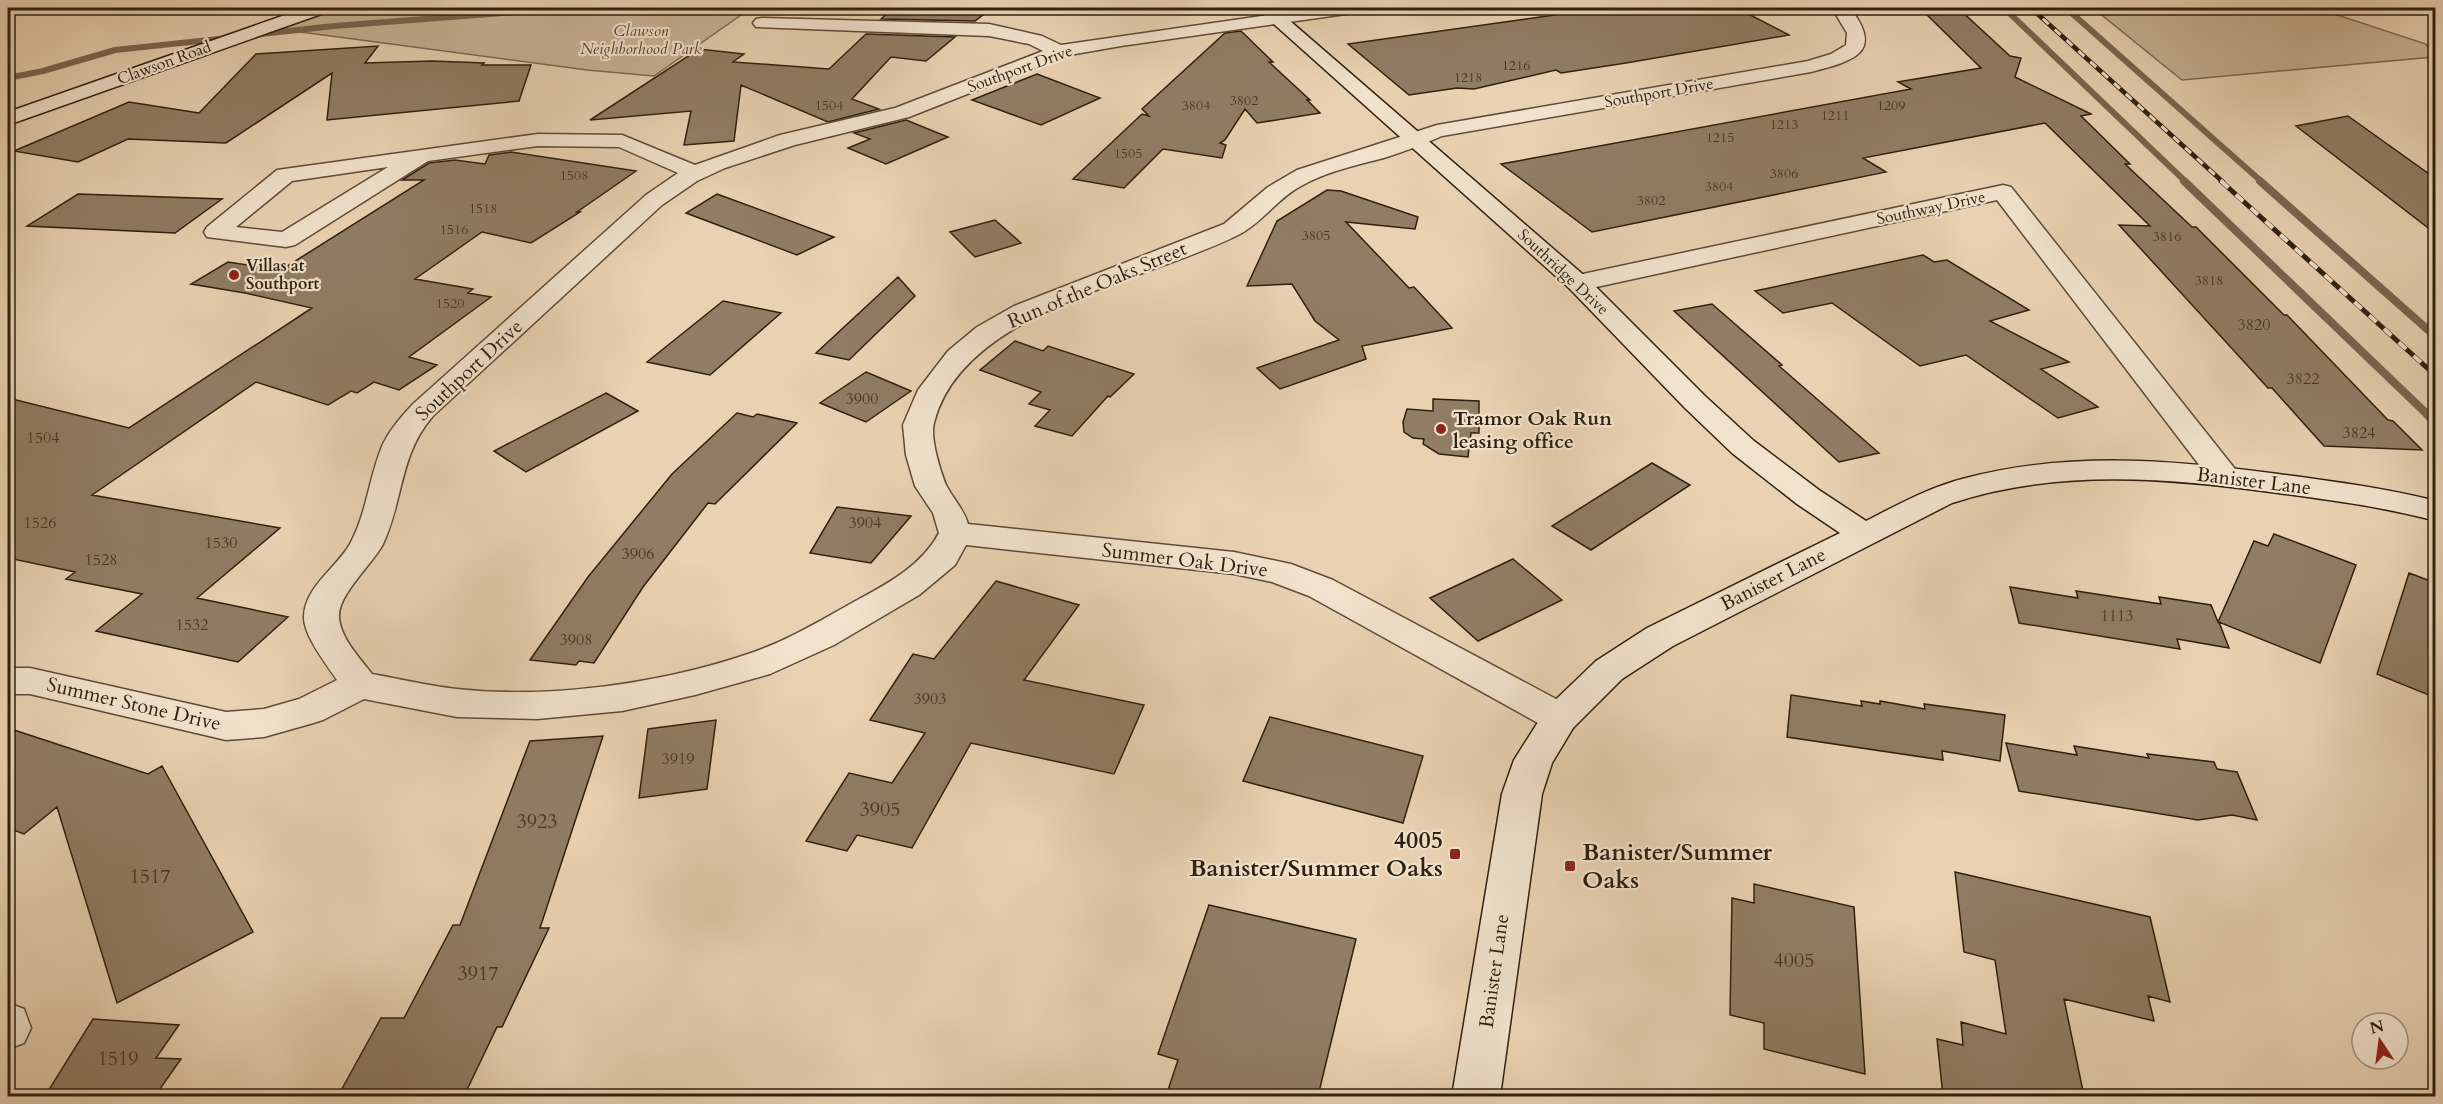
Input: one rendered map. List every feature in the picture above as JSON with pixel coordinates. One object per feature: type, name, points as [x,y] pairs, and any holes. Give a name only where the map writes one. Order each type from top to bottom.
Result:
[{"type":"street","name":"Clawson Road","points":[[8,119],[321,8]]},
{"type":"street","name":"Southport Drive","points":[[360,685],[323,628],[321,616],[328,597],[365,546],[376,521],[398,447],[406,429],[423,410],[654,200],[696,173],[726,160],[788,140],[902,113],[1059,51],[1271,13],[1353,8]]},
{"type":"street","name":"Southport Drive","points":[[1414,140],[1437,132],[1811,66],[1835,59],[1854,49],[1859,39],[1855,25],[1841,8]]},
{"type":"street","name":"Southridge Drive","points":[[1271,13],[1578,283],[1695,402],[1743,447],[1808,497],[1863,534]]},
{"type":"street","points":[[762,23],[989,30],[1035,40],[1059,51]]},
{"type":"street","points":[[422,155],[286,240],[216,232],[285,175],[422,155],[538,140],[622,141],[696,173]]},
{"type":"street","name":"Run of the Oaks Street","points":[[955,533],[949,513],[931,486],[921,455],[918,425],[932,390],[958,357],[987,333],[1023,312],[1232,230],[1249,220],[1276,191],[1312,171],[1414,140]]},
{"type":"street","name":"Southway Drive","points":[[1578,283],[2003,192],[2224,476]]},
{"type":"street","name":"Banister Lane","points":[[1476,1096],[1522,794],[1533,760],[1560,718],[1608,670],[1660,637],[1941,496],[1989,482],[2094,469],[2155,470],[2224,476],[2398,500],[2436,500]]},
{"type":"street","name":"Banister Lane","points":[[2398,500],[2436,511]]},
{"type":"street","points":[[360,685],[457,703],[537,705],[622,697],[695,682],[757,665],[822,636],[907,587],[943,557],[955,533]]},
{"type":"street","name":"Summer Oak Drive","points":[[955,533],[1234,563],[1279,572],[1321,588],[1560,718]]},
{"type":"street","name":"Summer Stone Drive","points":[[8,681],[30,681],[226,726],[264,723],[310,710],[360,685]]},
{"type":"green space","name":"Clawson Neighborhood Park","points":[[335,8],[751,8],[654,76],[587,70],[278,29]]},
{"type":"green space","points":[[2093,8],[2316,8],[2426,44],[2433,57],[2182,80]]},
{"type":"building","points":[[893,8],[992,8],[975,21],[881,19]]},
{"type":"building","points":[[1605,8],[1737,8],[1789,35],[1561,73],[1556,70],[1474,89],[1457,88],[1409,95],[1348,44]]},
{"type":"building","points":[[1920,8],[1958,8],[2010,56],[2021,58],[2015,77],[2091,114],[2081,116],[2130,164],[2125,164],[2192,227],[2196,227],[2284,315],[2287,315],[2388,420],[2393,421],[2422,450],[2324,446],[2119,225],[2150,226],[2045,123],[1863,158],[1886,172],[1592,232],[1501,164],[1911,89],[1898,82],[1981,68]]},
{"type":"building","points":[[1241,31],[1273,62],[1269,62],[1310,100],[1307,100],[1320,113],[1257,123],[1245,109],[1225,140],[1220,143],[1226,145],[1222,158],[1163,149],[1124,188],[1073,179],[1142,114],[1149,116],[1142,109],[1225,33]]},
{"type":"building","points":[[866,34],[955,37],[926,61],[891,57],[852,99],[879,109],[828,122],[741,85],[734,141],[684,145],[691,111],[590,120],[699,49],[744,54],[733,62],[829,69]]},
{"type":"building","points":[[378,46],[365,63],[432,61],[484,63],[482,65],[531,65],[519,101],[327,120],[332,73],[226,143],[128,139],[78,162],[14,151],[129,102],[199,113],[256,54]]},
{"type":"building","points":[[1037,74],[1100,98],[1041,125],[972,100]]},
{"type":"building","points":[[2348,116],[2436,179],[2436,234],[2296,126]]},
{"type":"building","points":[[906,120],[948,137],[886,164],[848,148],[870,139],[854,133]]},
{"type":"building","points":[[511,152],[636,171],[577,212],[580,212],[531,243],[482,232],[415,279],[473,289],[468,293],[491,297],[409,357],[437,365],[399,390],[374,382],[357,393],[351,391],[328,405],[256,382],[92,495],[280,528],[197,598],[288,617],[238,662],[96,631],[142,594],[66,579],[75,572],[8,558],[8,398],[129,428],[312,308],[191,284],[228,262],[281,270],[424,180],[402,180],[429,163],[455,160],[485,164],[489,155]]},
{"type":"building","points":[[1327,190],[1341,191],[1418,217],[1415,229],[1346,222],[1409,288],[1414,287],[1452,328],[1362,346],[1366,359],[1280,389],[1257,368],[1339,340],[1315,321],[1292,284],[1247,286],[1277,221]]},
{"type":"building","points":[[78,194],[222,199],[175,233],[27,226]]},
{"type":"building","points":[[717,194],[834,237],[797,255],[686,213]]},
{"type":"building","points":[[995,220],[1021,243],[975,257],[950,232]]},
{"type":"building","points":[[1923,255],[1934,262],[1947,260],[2029,310],[1990,321],[2069,362],[2041,369],[2098,407],[2058,418],[1966,355],[1920,366],[1832,303],[1783,313],[1755,291]]},
{"type":"building","points":[[898,277],[915,296],[849,360],[816,353]]},
{"type":"building","points":[[723,301],[781,313],[710,375],[647,362]]},
{"type":"building","points":[[1712,304],[1879,453],[1839,462],[1674,311]]},
{"type":"building","points":[[1015,341],[1043,351],[1048,346],[1134,374],[1110,397],[1108,396],[1072,436],[1035,426],[1050,410],[1029,404],[1041,392],[980,370]]},
{"type":"building","points":[[866,372],[911,391],[866,422],[820,403]]},
{"type":"building","points":[[606,393],[638,411],[526,472],[494,451]]},
{"type":"building","name":"Tramor Oak Run leasing office","points":[[1433,399],[1479,401],[1479,433],[1471,433],[1468,457],[1439,454],[1423,444],[1424,439],[1413,438],[1404,432],[1403,422],[1407,409],[1433,411]]},
{"type":"building","points":[[737,413],[753,417],[757,414],[797,423],[715,504],[708,503],[643,587],[594,663],[579,661],[576,665],[530,660],[588,577],[672,474]]},
{"type":"building","points":[[1652,463],[1690,485],[1591,550],[1552,526]]},
{"type":"building","points":[[837,507],[911,516],[871,563],[810,553]]},
{"type":"building","points":[[2274,534],[2356,565],[2320,663],[2219,622],[2229,648],[2177,639],[2180,649],[2019,623],[2010,587],[2078,598],[2076,591],[2161,604],[2159,597],[2211,605],[2218,622],[2254,541],[2268,546]]},
{"type":"building","points":[[1513,559],[1562,600],[1478,641],[1430,598]]},
{"type":"building","points":[[2409,573],[2436,583],[2436,698],[2377,674]]},
{"type":"building","points":[[996,581],[1079,605],[1024,680],[1144,705],[1114,774],[971,743],[912,848],[857,835],[847,851],[806,841],[849,773],[892,783],[925,733],[870,720],[913,654],[934,659]]},
{"type":"building","points":[[1791,695],[1862,706],[1861,701],[1880,704],[1880,701],[1925,709],[1924,704],[2005,715],[2000,761],[1942,751],[1943,760],[1787,737]]},
{"type":"building","points":[[1270,717],[1423,756],[1403,823],[1243,781]]},
{"type":"building","points":[[716,720],[707,789],[639,798],[648,729]]},
{"type":"building","points":[[8,728],[148,774],[162,766],[253,932],[117,1003],[57,807],[24,834],[8,828]]},
{"type":"building","points":[[603,736],[540,928],[549,928],[502,1027],[497,1027],[464,1096],[338,1096],[381,1018],[404,1018],[453,925],[460,925],[530,741]]},
{"type":"building","points":[[2006,743],[2077,755],[2074,746],[2149,758],[2147,754],[2214,762],[2217,769],[2237,772],[2257,820],[2232,815],[2198,820],[2019,791]]},
{"type":"building","points":[[1955,872],[2150,917],[2170,1002],[2148,996],[2154,1021],[2064,999],[2084,1096],[1943,1096],[1937,1039],[1963,1045],[1961,1022],[2006,1034],[1995,960],[1964,952]]},
{"type":"building","points":[[1754,884],[1854,907],[1865,1074],[1764,1049],[1764,1023],[1730,1015],[1732,898],[1754,903]]},
{"type":"building","points":[[1209,905],[1356,939],[1318,1096],[1166,1096],[1178,1060],[1158,1054]]},
{"type":"building","points":[[93,1019],[179,1025],[156,1058],[181,1059],[155,1096],[45,1096]]},
{"type":"waterway","points":[[252,35],[334,26],[569,8]]},
{"type":"waterway","points":[[2004,8],[2186,182]]},
{"type":"waterway","points":[[2066,8],[2262,182]]},
{"type":"waterway","points":[[8,78],[43,71],[115,50],[228,38]]},
{"type":"waterway","points":[[2184,181],[2429,416]]},
{"type":"waterway","points":[[2260,181],[2436,337]]},
{"type":"waterway","points":[[2428,414],[2436,422]]},
{"type":"railway","points":[[2031,8],[2223,182]]},
{"type":"railway","points":[[2221,181],[2436,376]]},
{"type":"place","name":"Villas at Southport","points":[[234,275]]},
{"type":"place","name":"Tramor Oak Run leasing office","points":[[1441,429]]},
{"type":"place","name":"4005 Banister/Summer Oaks","points":[[1455,854]]},
{"type":"place","name":"Banister/Summer Oaks","points":[[1570,866]]}]
